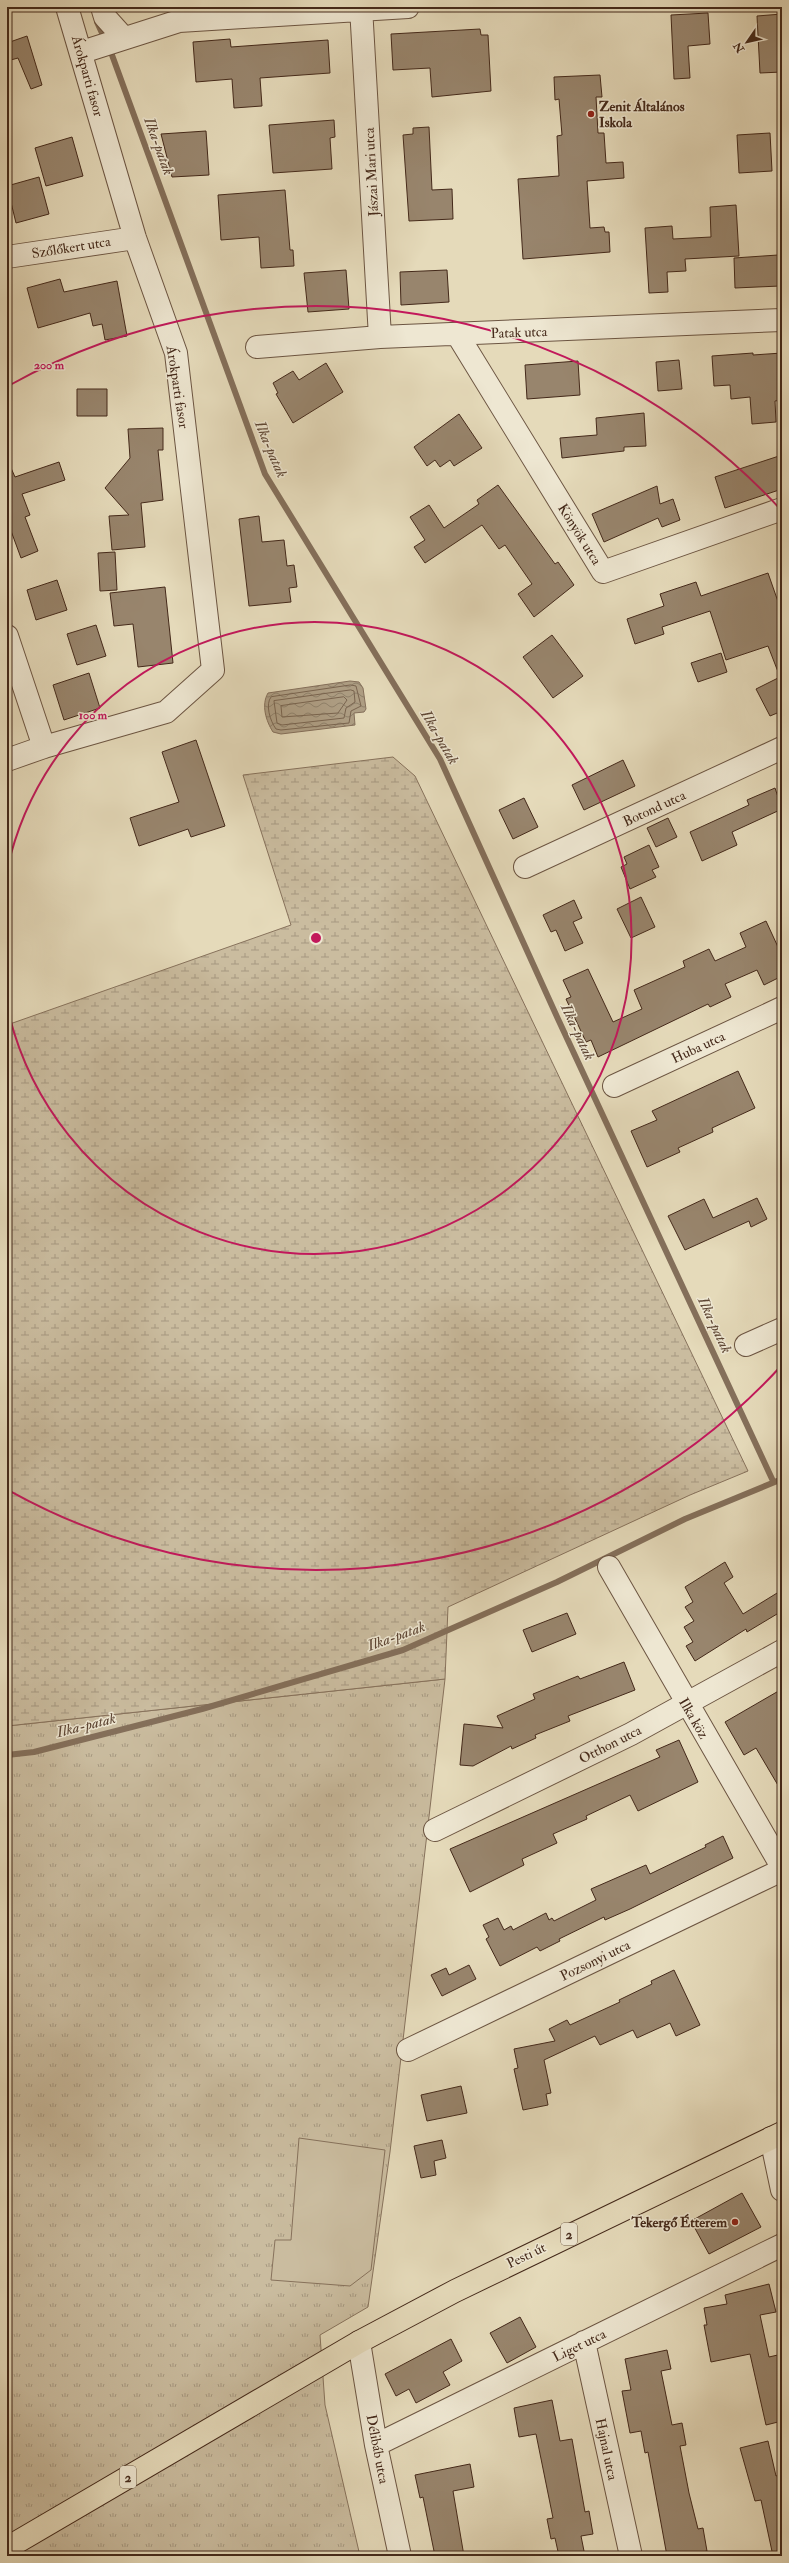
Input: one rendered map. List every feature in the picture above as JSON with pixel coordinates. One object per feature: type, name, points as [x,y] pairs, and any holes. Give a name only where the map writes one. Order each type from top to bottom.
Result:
[{"type":"main road","name":"Pesti út","points":[[359,2342],[561,2238],[776,2136]]},
{"type":"main road","name":"2","points":[[7,2548],[359,2342]]},
{"type":"street","name":"Árokparti fasor","points":[[44,747],[166,712],[213,670],[176,353],[135,238],[87,49],[67,7]]},
{"type":"street","points":[[102,7],[105,17],[120,38]]},
{"type":"street","points":[[87,49],[179,21],[361,8],[408,7]]},
{"type":"street","name":"Jászai Mari utca","points":[[361,8],[380,337]]},
{"type":"street","name":"Szőlőkert utca","points":[[7,257],[135,238]]},
{"type":"street","name":"Patak utca","points":[[257,347],[380,337],[782,320]]},
{"type":"street","name":"Könyök utca","points":[[457,334],[603,572],[782,509]]},
{"type":"street","points":[[7,636],[44,747],[7,760]]},
{"type":"street","name":"Botond utca","points":[[525,867],[782,748]]},
{"type":"street","name":"Huba utca","points":[[614,1086],[782,1008]]},
{"type":"street","points":[[746,1345],[782,1329]]},
{"type":"street","name":"Ilka köz","points":[[609,1567],[686,1704],[782,1869]]},
{"type":"street","name":"Otthon utca","points":[[435,1830],[686,1704],[782,1651]]},
{"type":"street","name":"Pozsonyi utca","points":[[408,2050],[782,1869]]},
{"type":"street","points":[[776,2136],[782,2190]]},
{"type":"street","name":"Liget utca","points":[[376,2446],[584,2342],[782,2246]]},
{"type":"street","name":"Délibáb utca","points":[[359,2342],[376,2446],[400,2556]]},
{"type":"street","name":"Hajnal utca","points":[[584,2342],[631,2556]]},
{"type":"green space","points":[[393,757],[415,776],[748,1471],[690,1495],[448,1607],[445,1679],[7,1726],[7,1025],[291,925],[243,775]]},
{"type":"green space","points":[[445,1679],[390,2152],[368,2307],[320,2335],[325,2405],[360,2556],[7,2556],[7,1726]]},
{"type":"green space","points":[[299,2138],[385,2150],[371,2270],[350,2286],[271,2280],[275,2240],[291,2240]]},
{"type":"water","points":[[350,681],[359,682],[363,688],[366,709],[364,712],[354,713],[355,725],[281,734],[273,732],[265,713],[265,703],[268,693]]},
{"type":"building","points":[[708,13],[710,44],[688,46],[690,78],[674,79],[671,15]]},
{"type":"building","points":[[782,14],[782,72],[760,73],[757,16]]},
{"type":"building","points":[[480,29],[481,35],[488,35],[491,91],[432,97],[430,68],[393,70],[391,34]]},
{"type":"building","points":[[27,36],[42,85],[31,89],[18,58],[7,61],[7,43]]},
{"type":"building","points":[[230,39],[231,47],[328,40],[330,73],[260,78],[262,106],[234,108],[232,79],[196,82],[193,42]]},
{"type":"building","points":[[600,75],[602,97],[596,97],[598,133],[604,133],[606,163],[623,162],[624,178],[587,181],[590,228],[604,227],[605,232],[609,232],[610,252],[523,259],[518,179],[559,176],[557,136],[562,135],[559,99],[555,100],[554,77]]},
{"type":"building","points":[[334,120],[335,137],[330,138],[332,169],[273,173],[269,125]]},
{"type":"building","points":[[429,127],[432,190],[452,189],[453,219],[409,221],[403,135],[413,134],[413,128]]},
{"type":"building","points":[[206,131],[209,175],[172,177],[161,134]]},
{"type":"building","points":[[770,133],[772,171],[739,173],[737,135]]},
{"type":"building","points":[[72,137],[83,176],[46,186],[35,148]]},
{"type":"building","points":[[39,177],[49,214],[16,223],[7,186]]},
{"type":"building","points":[[285,190],[290,250],[293,250],[294,266],[261,268],[259,237],[221,240],[218,195]]},
{"type":"building","points":[[736,205],[739,256],[685,259],[686,271],[667,272],[668,292],[649,293],[645,228],[672,226],[673,239],[711,237],[710,207]]},
{"type":"building","points":[[778,255],[780,286],[735,288],[734,258]]},
{"type":"building","points":[[346,270],[349,309],[308,312],[304,273]]},
{"type":"building","points":[[447,270],[449,302],[401,305],[400,272]]},
{"type":"building","points":[[60,279],[64,292],[117,281],[127,336],[105,340],[102,324],[93,326],[90,313],[38,328],[27,288]]},
{"type":"building","points":[[753,353],[753,355],[782,353],[782,400],[775,401],[776,422],[752,424],[750,397],[731,399],[730,385],[714,386],[712,356]]},
{"type":"building","points":[[679,360],[682,389],[658,391],[656,362]]},
{"type":"building","points":[[578,361],[580,395],[527,399],[525,365]]},
{"type":"building","points":[[326,363],[343,392],[293,423],[276,394],[278,393],[273,383],[293,371],[299,380]]},
{"type":"building","points":[[77,389],[107,389],[107,416],[77,416]]},
{"type":"building","points":[[644,413],[646,446],[624,447],[624,451],[562,458],[560,438],[597,435],[596,418]]},
{"type":"building","points":[[459,414],[482,448],[454,466],[450,460],[440,467],[435,460],[427,466],[414,447]]},
{"type":"building","points":[[163,428],[163,450],[158,450],[163,500],[141,503],[145,547],[112,550],[109,516],[129,515],[105,488],[130,458],[128,429]]},
{"type":"building","points":[[782,455],[782,489],[725,508],[715,477]]},
{"type":"building","points":[[7,459],[15,477],[59,462],[65,480],[22,494],[30,515],[25,517],[38,551],[21,558],[7,520]]},
{"type":"building","points":[[498,485],[555,564],[558,562],[574,585],[534,617],[518,594],[532,584],[505,545],[499,549],[482,525],[425,563],[414,547],[425,540],[410,517],[429,505],[444,528],[479,504],[477,500]]},
{"type":"building","points":[[657,486],[660,504],[673,499],[680,520],[662,527],[658,518],[604,542],[592,514]]},
{"type":"building","points":[[259,516],[262,542],[284,540],[287,566],[294,565],[297,587],[289,588],[291,602],[249,606],[239,519]]},
{"type":"building","points":[[115,552],[117,590],[100,591],[98,553]]},
{"type":"building","points":[[768,573],[782,613],[782,711],[770,716],[756,689],[780,677],[768,646],[726,660],[710,611],[662,627],[664,634],[635,644],[627,619],[664,606],[660,594],[696,582],[701,596]]},
{"type":"building","points":[[57,580],[67,610],[36,620],[27,590]]},
{"type":"building","points":[[165,587],[173,663],[138,667],[133,624],[114,626],[110,593]]},
{"type":"building","points":[[96,625],[106,656],[77,665],[67,634]]},
{"type":"building","points":[[552,635],[583,676],[553,698],[523,657]]},
{"type":"building","points":[[721,653],[727,672],[698,682],[691,663]]},
{"type":"building","points":[[89,673],[100,708],[64,720],[53,685]]},
{"type":"building","points":[[196,740],[225,826],[191,837],[188,829],[139,846],[130,818],[179,802],[162,752]]},
{"type":"building","points":[[623,760],[635,786],[584,810],[572,785]]},
{"type":"building","points":[[775,788],[782,809],[732,832],[737,845],[702,861],[690,832],[749,805],[747,800]]},
{"type":"building","points":[[524,798],[538,827],[513,839],[499,810]]},
{"type":"building","points":[[668,818],[677,837],[656,847],[647,828]]},
{"type":"building","points":[[649,845],[659,867],[652,870],[656,877],[630,889],[621,867],[627,864],[624,857]]},
{"type":"building","points":[[641,897],[655,927],[631,938],[617,909]]},
{"type":"building","points":[[574,900],[582,918],[573,922],[583,943],[565,951],[556,930],[551,932],[543,915]]},
{"type":"building","points":[[766,921],[778,947],[782,945],[782,976],[764,985],[757,970],[725,984],[731,997],[710,1007],[708,1004],[598,1057],[591,1040],[586,1042],[566,999],[571,997],[563,980],[588,969],[613,1022],[642,1009],[634,990],[685,967],[683,961],[709,949],[715,961],[746,947],[740,933]]},
{"type":"building","points":[[738,1071],[755,1108],[712,1128],[713,1132],[678,1148],[680,1152],[647,1167],[631,1131],[657,1120],[652,1111]]},
{"type":"building","points":[[757,1198],[767,1219],[751,1227],[749,1221],[685,1250],[668,1216],[704,1199],[713,1218]]},
{"type":"building","points":[[725,1562],[733,1577],[724,1583],[743,1614],[782,1590],[782,1611],[747,1632],[746,1629],[695,1661],[686,1646],[693,1642],[684,1627],[694,1621],[685,1607],[693,1602],[685,1587]]},
{"type":"building","points":[[567,1613],[576,1634],[532,1652],[523,1630]]},
{"type":"building","points":[[624,1662],[635,1690],[568,1716],[570,1721],[535,1735],[536,1738],[512,1749],[511,1746],[473,1766],[460,1765],[464,1724],[503,1728],[497,1716],[535,1699],[533,1694],[578,1676],[580,1679]]},
{"type":"building","points":[[782,1689],[782,1792],[756,1748],[744,1755],[725,1722]]},
{"type":"building","points":[[679,1740],[698,1782],[638,1811],[630,1795],[586,1816],[587,1819],[553,1834],[557,1843],[522,1859],[524,1865],[470,1892],[450,1849],[660,1757],[656,1750]]},
{"type":"building","points":[[723,1836],[733,1858],[630,1909],[605,1920],[604,1917],[559,1939],[560,1941],[540,1951],[537,1947],[500,1966],[486,1939],[489,1937],[483,1925],[498,1918],[504,1930],[511,1926],[513,1930],[546,1913],[549,1920],[552,1918],[554,1921],[596,1900],[591,1889],[646,1865],[650,1874],[706,1847],[705,1845]]},
{"type":"building","points":[[469,1965],[476,1979],[442,1996],[431,1975],[446,1968],[449,1975]]},
{"type":"building","points":[[674,1970],[700,2025],[676,2036],[670,2023],[637,2038],[633,2030],[600,2045],[595,2036],[544,2060],[551,2093],[546,2094],[548,2105],[523,2110],[514,2069],[518,2068],[514,2049],[555,2041],[549,2029],[567,2020],[570,2025],[620,2002],[619,2000],[652,1984],[651,1981]]},
{"type":"building","points":[[461,2086],[467,2113],[427,2121],[421,2095]]},
{"type":"building","points":[[442,2140],[446,2158],[434,2161],[436,2175],[421,2178],[414,2146]]},
{"type":"building","points":[[742,2193],[761,2227],[709,2254],[691,2221]]},
{"type":"building","points":[[769,2284],[776,2312],[760,2315],[769,2357],[782,2354],[782,2421],[766,2425],[750,2354],[711,2362],[704,2325],[707,2325],[704,2308],[727,2304],[725,2295]]},
{"type":"building","points":[[520,2317],[536,2347],[507,2363],[490,2333]]},
{"type":"building","points":[[451,2339],[462,2361],[443,2372],[450,2385],[416,2403],[409,2389],[396,2396],[385,2374]]},
{"type":"building","points":[[667,2350],[671,2369],[661,2371],[672,2425],[682,2423],[686,2445],[680,2446],[689,2493],[698,2529],[703,2528],[707,2551],[683,2556],[667,2556],[648,2452],[645,2453],[641,2431],[630,2433],[622,2391],[631,2390],[625,2359]]},
{"type":"building","points":[[552,2400],[560,2441],[572,2439],[585,2512],[589,2511],[593,2534],[581,2536],[585,2556],[559,2556],[555,2538],[551,2539],[547,2519],[553,2518],[536,2434],[519,2437],[514,2408]]},
{"type":"building","points":[[768,2441],[776,2476],[779,2475],[782,2488],[782,2556],[773,2556],[761,2500],[755,2501],[740,2448]]},
{"type":"building","points":[[470,2464],[474,2487],[453,2491],[464,2556],[435,2556],[423,2497],[420,2498],[415,2475]]},
{"type":"waterway","name":"Ilka-patak","points":[[97,22],[112,55],[265,474],[440,759],[558,1019],[773,1481]]},
{"type":"waterway","name":"Ilka-patak","points":[[7,1755],[34,1752],[202,1709],[403,1650],[557,1582],[685,1519],[782,1479]]},
{"type":"place","name":"Zenit Általános Iskola","points":[[591,114]]},
{"type":"place","name":"Tekergő Étterem","points":[[735,2222]]}]
